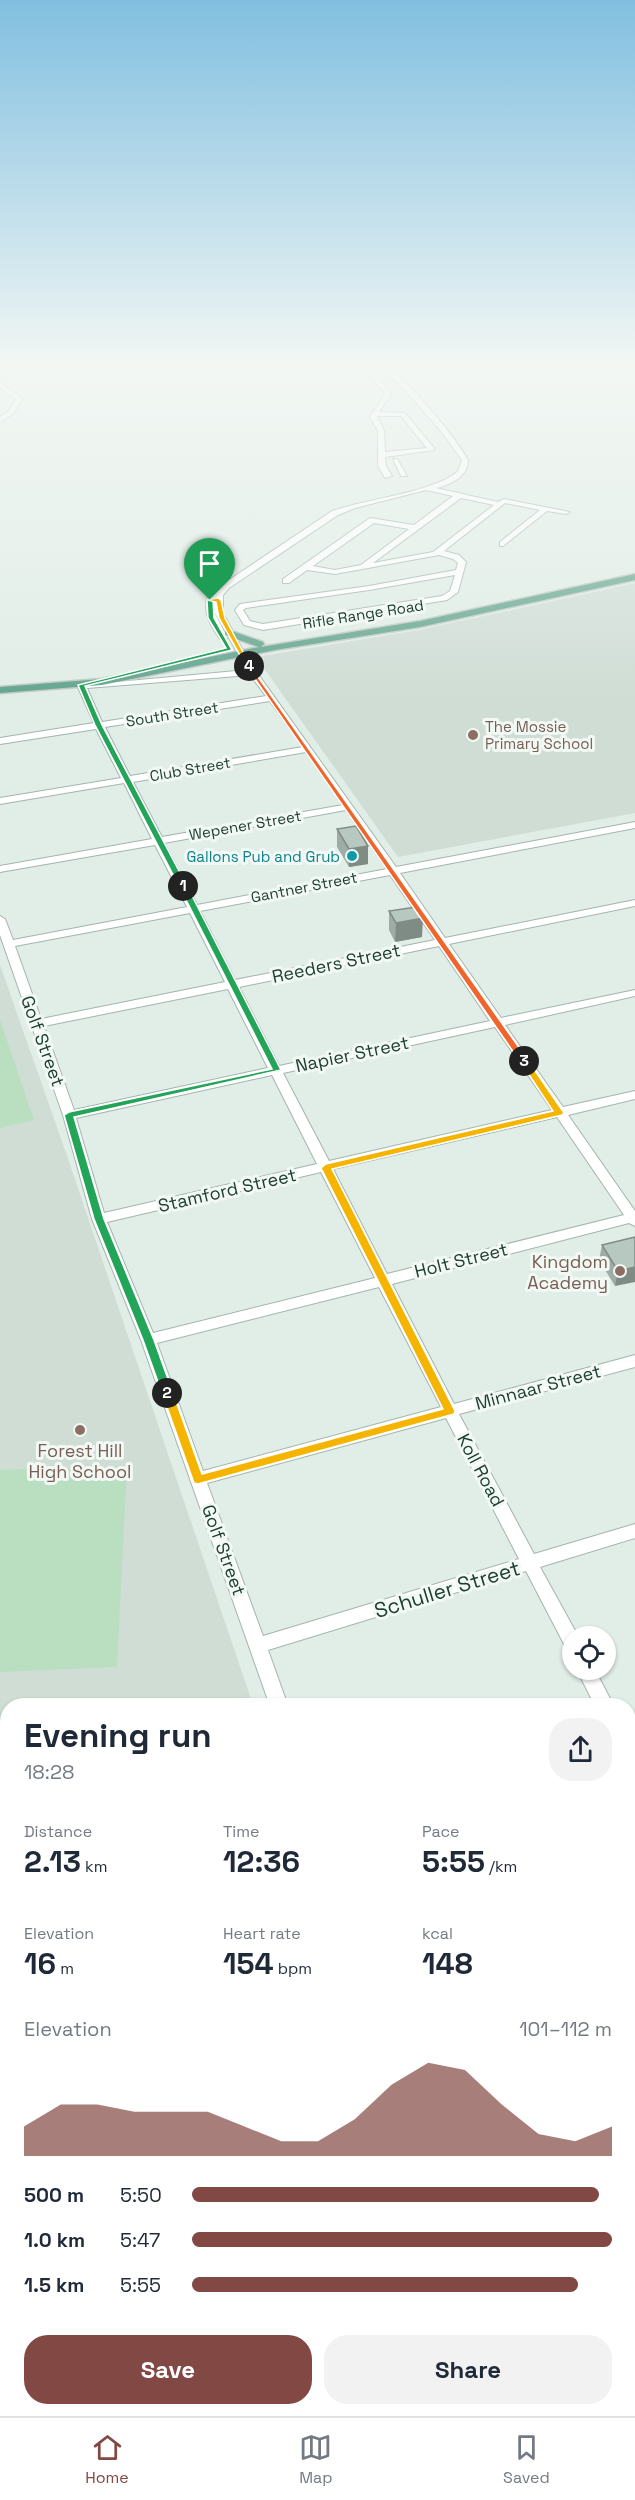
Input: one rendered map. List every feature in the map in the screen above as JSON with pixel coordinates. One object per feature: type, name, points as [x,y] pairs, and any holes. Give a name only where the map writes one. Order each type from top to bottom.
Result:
[{"type":"main road","name":"Rifle Range Road","points":[[238,652],[259,644],[417,622],[635,576]]},
{"type":"main road","name":"Rifle Range Road","points":[[81,686],[238,652],[411,626],[635,576]]},
{"type":"main road","points":[[229,633],[259,644]]},
{"type":"main road","points":[[0,690],[81,686]]},
{"type":"street","points":[[458,475],[423,489],[353,506],[335,513],[226,586],[214,600],[211,618],[254,672],[309,749],[634,1219]]},
{"type":"street","points":[[423,489],[498,504]]},
{"type":"street","points":[[363,567],[461,497]]},
{"type":"street","points":[[438,552],[498,504],[507,501],[566,512]]},
{"type":"street","points":[[503,544],[546,508]]},
{"type":"street","points":[[420,509],[436,513]]},
{"type":"street","points":[[286,581],[373,520],[416,528]]},
{"type":"street","points":[[305,567],[332,572],[438,552],[459,558],[462,562],[461,571],[456,590],[451,596],[404,606],[263,627],[247,623],[239,610],[243,606],[369,588],[461,571]]},
{"type":"street","points":[[214,600],[238,652]]},
{"type":"street","points":[[81,686],[254,672]]},
{"type":"street","name":"Koll Road","points":[[81,686],[382,1280],[563,1626]]},
{"type":"street","name":"South Street","points":[[0,741],[273,698]]},
{"type":"street","name":"Club Street","points":[[0,801],[309,749]]},
{"type":"street","name":"Wepener Street","points":[[0,869],[348,807]]},
{"type":"street","name":"Gantner Street","points":[[8,944],[635,825]]},
{"type":"street","name":"Reeders Street","points":[[36,1024],[635,903]]},
{"type":"street","name":"Golf Street","points":[[0,920],[69,1115],[99,1219],[148,1340],[276,1698]]},
{"type":"street","name":"Napier Street","points":[[69,1115],[635,993]]},
{"type":"street","name":"Stamford Street","points":[[99,1219],[635,1095]]},
{"type":"street","name":"Holt Street","points":[[148,1340],[634,1219]]},
{"type":"street","name":"Minnaar Street","points":[[198,1479],[635,1360]]},
{"type":"street","name":"Schuller Street","points":[[258,1646],[635,1532]]},
{"type":"street","points":[[591,1680],[601,1698]]},
{"type":"shaded area","name":"The Mossie Primary School","points":[[635,583],[635,813],[398,857],[256,657],[419,630]]},
{"type":"shaded area","name":"Forest Hill High School","points":[[0,965],[251,1698],[0,1698]]},
{"type":"green space","points":[[0,1020],[34,1120],[0,1128]]},
{"type":"green space","points":[[127,1466],[117,1667],[0,1672],[0,1470]]},
{"type":"building","points":[[356,826],[368,846],[349,849],[337,829]]},
{"type":"building","points":[[416,907],[423,918],[396,923],[389,911]]},
{"type":"building","points":[[635,1237],[635,1267],[618,1271],[602,1245]]},
{"type":"place","name":"The Mossie Primary School","points":[[473,735]]},
{"type":"place","name":"Gallons Pub and Grub","points":[[352,856]]},
{"type":"place","name":"Kingdom Academy","points":[[620,1271]]},
{"type":"place","name":"Forest Hill High School","points":[[80,1430]]},
{"type":"route","points":[[210,600],[218,600],[221,616],[244,660],[309,749],[559,1113],[326,1168],[450,1411],[335,1444],[198,1479],[148,1340],[99,1219],[69,1115],[277,1070],[99,725],[81,685],[229,649],[211,618],[210,600]]}]
